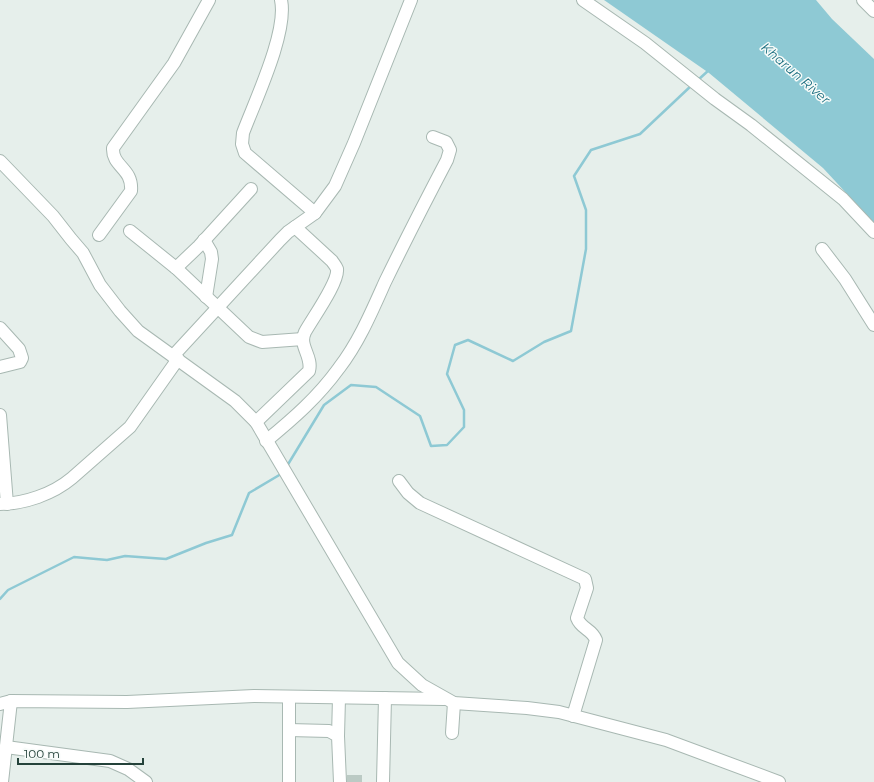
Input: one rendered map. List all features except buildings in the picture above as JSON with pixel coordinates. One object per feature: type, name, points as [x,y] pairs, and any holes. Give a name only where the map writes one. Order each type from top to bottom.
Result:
[{"type":"street","points":[[99,235],[131,191],[132,184],[129,175],[112,154],[113,148],[174,63],[209,0]]},
{"type":"street","points":[[281,0],[283,18],[277,41],[243,133],[242,144],[245,153],[316,213]]},
{"type":"street","points":[[0,415],[3,504],[21,503],[64,485],[130,427],[176,358],[217,308],[284,236],[316,213],[334,186],[354,144],[411,0]]},
{"type":"street","points":[[583,0],[646,43],[714,99],[751,125],[843,199],[874,232]]},
{"type":"street","points":[[863,0],[874,11]]},
{"type":"street","points":[[266,441],[298,416],[346,359],[366,322],[417,216],[447,160],[450,150],[446,142],[433,137]]},
{"type":"street","points":[[0,161],[53,216],[72,239],[83,253],[100,285],[138,331],[235,401],[256,422],[398,663],[422,685],[450,701]]},
{"type":"street","points":[[176,268],[251,189]]},
{"type":"street","points":[[256,422],[309,371],[310,359],[303,344],[303,339],[331,288],[337,272],[337,267],[295,227]]},
{"type":"street","points":[[130,230],[176,268],[249,337],[258,341],[303,339]]},
{"type":"street","points":[[204,240],[211,252],[212,259],[206,297]]},
{"type":"street","points":[[822,249],[845,279],[874,325]]},
{"type":"street","points":[[0,328],[19,349],[22,358],[20,362],[0,366]]},
{"type":"street","points":[[399,481],[408,493],[420,503],[585,579],[587,588],[577,618],[581,626],[594,634],[596,640],[573,716]]},
{"type":"street","points":[[2,782],[6,747],[5,702],[127,702],[230,696],[289,698],[385,698],[450,701],[527,708],[573,716],[666,740],[779,782]]},
{"type":"street","points":[[289,698],[289,782]]},
{"type":"street","points":[[339,698],[338,736],[340,782]]},
{"type":"street","points":[[383,782],[385,698]]},
{"type":"street","points":[[450,701],[452,733]]},
{"type":"street","points":[[289,730],[329,732],[338,736]]},
{"type":"street","points":[[6,747],[110,761],[128,769],[146,782]]},
{"type":"water","name":"Kharun River","points":[[604,0],[816,0],[832,19],[874,59],[874,223],[823,168],[709,73]]},
{"type":"waterway","points":[[698,80],[709,70]]},
{"type":"waterway","points":[[287,466],[324,405],[351,385],[376,387],[420,416],[431,446],[447,445],[464,427],[464,410],[447,374],[455,345],[468,340],[513,361],[544,342],[571,331],[586,249],[586,210],[574,176],[591,150],[640,134],[692,85]]},
{"type":"waterway","points":[[0,599],[8,590],[74,557],[107,560],[125,556],[166,559],[206,543],[232,535],[249,493],[281,474]]}]
